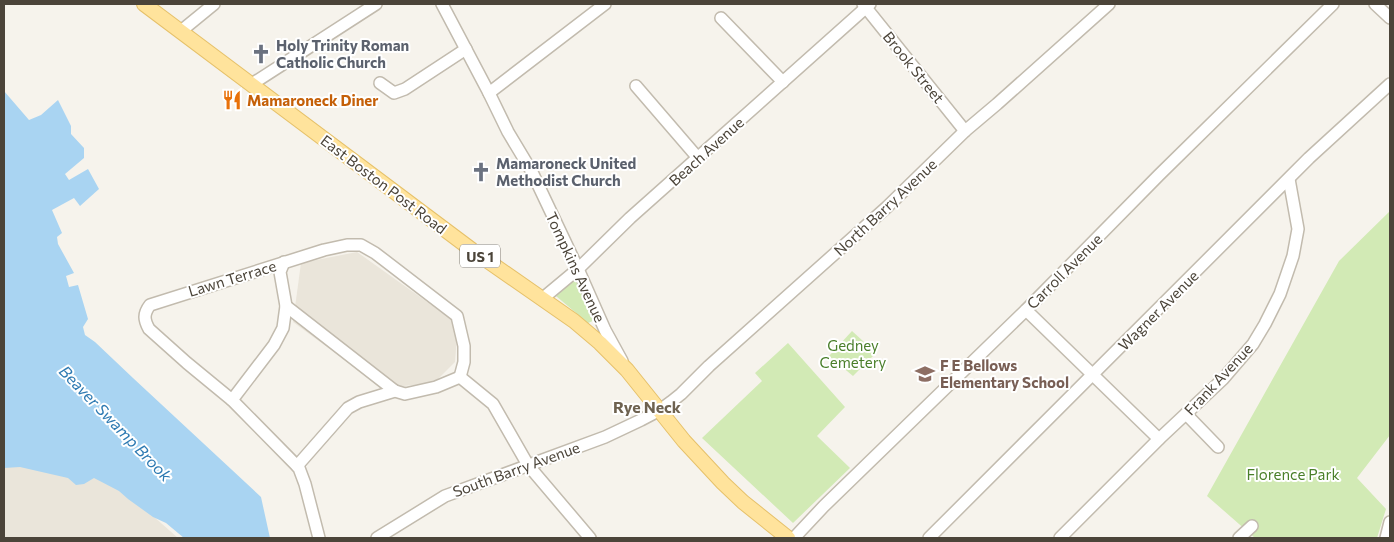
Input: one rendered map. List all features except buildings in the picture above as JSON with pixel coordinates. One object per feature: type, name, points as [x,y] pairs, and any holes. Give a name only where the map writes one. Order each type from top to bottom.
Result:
[{"type":"main road","name":"East Boston Post Road","points":[[144,4],[472,250],[580,326],[627,370],[684,441],[723,482],[743,502],[788,538]]},
{"type":"street","points":[[182,31],[214,4]]},
{"type":"street","points":[[252,84],[376,4]]},
{"type":"street","name":"Tompkins Avenue","points":[[442,4],[508,132],[532,172],[605,330],[627,370]]},
{"type":"street","points":[[489,93],[605,4]]},
{"type":"street","name":"North Barry Avenue","points":[[660,410],[681,394],[709,366],[887,207],[966,131],[1109,4]]},
{"type":"street","name":"Carroll Avenue","points":[[794,538],[824,506],[1026,310],[1159,175],[1333,4]]},
{"type":"street","points":[[1374,4],[1390,18]]},
{"type":"street","name":"Brook Street","points":[[867,5],[966,131]]},
{"type":"street","name":"Beach Avenue","points":[[542,299],[578,269],[630,218],[867,5]]},
{"type":"street","points":[[721,18],[783,82]]},
{"type":"street","points":[[380,83],[394,93],[405,89],[466,49]]},
{"type":"street","name":"Wagner Avenue","points":[[929,538],[1310,158],[1390,84]]},
{"type":"street","points":[[636,86],[698,158]]},
{"type":"street","name":"Frank Avenue","points":[[1060,538],[1222,379],[1253,344],[1280,294],[1293,256],[1298,229],[1289,179]]},
{"type":"street","name":"Lawn Terrace","points":[[297,466],[232,400],[150,329],[144,316],[150,305],[324,250],[347,245],[361,245],[375,253],[457,316],[464,346],[464,362],[460,377]]},
{"type":"street","points":[[232,400],[274,345],[283,328],[286,306],[280,272],[284,262]]},
{"type":"street","points":[[286,306],[394,391],[406,394],[425,390],[460,377],[493,404],[528,465],[590,538]]},
{"type":"street","points":[[1026,310],[1159,439]]},
{"type":"street","points":[[319,538],[305,484],[297,466],[348,408],[359,402],[394,391]]},
{"type":"street","name":"South Barry Avenue","points":[[378,538],[445,496],[605,437],[660,410]]},
{"type":"street","points":[[1186,414],[1218,447]]},
{"type":"street","points":[[1386,538],[1390,522]]},
{"type":"street","points":[[1239,538],[1252,526]]},
{"type":"shaded area","points":[[357,252],[451,319],[457,337],[455,362],[434,383],[383,388],[293,322],[301,263]]},
{"type":"shaded area","points":[[4,431],[79,451],[178,538],[4,538]]},
{"type":"green space","name":"Florence Park","points":[[1390,211],[1390,435],[1357,478],[1386,509],[1377,538],[1255,538],[1207,496],[1339,261]]},
{"type":"green space","points":[[575,279],[595,320],[588,323],[556,296]]},
{"type":"green space","name":"Gedney Cemetery","points":[[852,331],[876,353],[853,376],[829,356]]},
{"type":"green space","points":[[788,343],[845,407],[817,436],[850,468],[793,523],[702,438],[762,381],[755,373]]},
{"type":"water","name":"Beaver Swamp Brook","points":[[4,91],[29,120],[41,115],[58,100],[71,126],[71,134],[84,148],[84,158],[65,174],[69,180],[88,169],[99,189],[80,206],[74,198],[52,210],[62,233],[57,237],[58,244],[74,273],[66,276],[69,287],[78,285],[88,319],[83,327],[85,335],[95,342],[261,497],[270,538],[184,538],[166,523],[153,517],[119,491],[94,478],[84,484],[76,485],[68,478],[20,467],[4,468]]},
{"type":"place","name":"Holy Trinity Roman Catholic Church","points":[[261,54]]},
{"type":"place","name":"Mamaroneck Diner","points":[[232,100]]},
{"type":"place","name":"Mamaroneck United Methodist Church","points":[[481,172]]},
{"type":"place","name":"F E Bellows Elementary School","points":[[925,374]]},
{"type":"district","name":"Rye Neck","points":[[647,406]]}]
